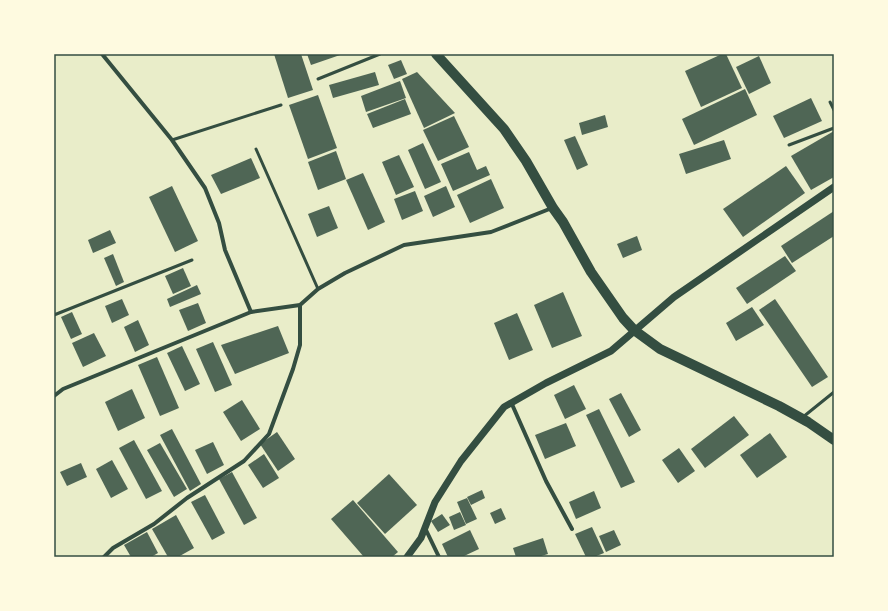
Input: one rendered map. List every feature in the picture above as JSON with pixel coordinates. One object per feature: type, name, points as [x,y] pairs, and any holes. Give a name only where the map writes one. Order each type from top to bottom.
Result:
[{"type":"main road","points":[[436,54],[504,129],[526,161],[591,272],[623,318],[634,330],[660,350],[801,418],[834,440]]},
{"type":"street","points":[[102,54],[172,140],[205,188],[219,223],[225,250],[251,312]]},
{"type":"street","points":[[407,557],[421,538],[435,502],[461,461],[504,407],[552,380],[611,351],[634,330],[674,298],[834,187]]},
{"type":"street","points":[[54,396],[63,389],[251,312],[300,305],[318,289],[368,261],[404,245],[492,232],[553,208]]},
{"type":"street","points":[[104,557],[113,548],[154,524],[187,498],[244,461],[269,434],[293,369],[300,345],[300,305]]},
{"type":"street","points":[[511,402],[546,481],[572,529]]},
{"type":"street","points":[[425,528],[439,557]]},
{"type":"lane","points":[[318,79],[380,54]]},
{"type":"lane","points":[[830,102],[834,110]]},
{"type":"lane","points":[[172,140],[281,105]]},
{"type":"lane","points":[[789,146],[834,128]]},
{"type":"lane","points":[[256,149],[318,289]]},
{"type":"lane","points":[[54,315],[192,260]]},
{"type":"lane","points":[[801,418],[834,392]]},
{"type":"building","points":[[274,54],[301,54],[313,90],[288,98]]},
{"type":"building","points":[[307,54],[343,54],[311,65]]},
{"type":"building","points":[[722,54],[726,54],[742,88],[701,107],[685,71]]},
{"type":"building","points":[[759,56],[771,83],[749,94],[736,67]]},
{"type":"building","points":[[401,60],[407,74],[394,79],[388,65]]},
{"type":"building","points":[[375,72],[379,85],[333,98],[329,85]]},
{"type":"building","points":[[417,72],[455,113],[424,128],[402,79]]},
{"type":"building","points":[[400,81],[406,98],[366,112],[361,96]]},
{"type":"building","points":[[745,89],[757,115],[694,145],[682,119]]},
{"type":"building","points":[[318,95],[337,148],[308,159],[289,105]]},
{"type":"building","points":[[811,98],[822,121],[784,138],[773,116]]},
{"type":"building","points":[[405,99],[411,114],[373,128],[367,114]]},
{"type":"building","points":[[605,115],[608,127],[582,135],[579,123]]},
{"type":"building","points":[[454,116],[469,147],[438,161],[423,130]]},
{"type":"building","points":[[834,131],[834,177],[811,190],[791,156]]},
{"type":"building","points":[[575,136],[588,165],[577,170],[564,140]]},
{"type":"building","points":[[724,140],[731,159],[686,174],[679,154]]},
{"type":"building","points":[[423,143],[441,182],[425,189],[408,150]]},
{"type":"building","points":[[336,151],[346,179],[318,190],[308,162]]},
{"type":"building","points":[[469,152],[477,170],[486,166],[490,175],[453,191],[441,164]]},
{"type":"building","points":[[399,155],[414,187],[396,195],[382,162]]},
{"type":"building","points":[[251,158],[260,178],[221,194],[211,175]]},
{"type":"building","points":[[786,166],[805,193],[743,237],[723,209]]},
{"type":"building","points":[[363,173],[385,222],[368,230],[346,180]]},
{"type":"building","points":[[491,179],[504,208],[470,223],[457,195]]},
{"type":"building","points":[[172,186],[198,241],[175,252],[149,197]]},
{"type":"building","points":[[446,186],[455,207],[433,217],[424,196]]},
{"type":"building","points":[[415,191],[423,211],[402,220],[394,199]]},
{"type":"building","points":[[329,206],[338,228],[317,237],[308,214]]},
{"type":"building","points":[[834,211],[834,236],[792,263],[781,246]]},
{"type":"building","points":[[110,230],[116,243],[93,253],[88,240]]},
{"type":"building","points":[[637,236],[642,250],[623,258],[617,244]]},
{"type":"building","points":[[113,254],[124,282],[116,286],[104,258]]},
{"type":"building","points":[[785,256],[796,271],[747,304],[736,288]]},
{"type":"building","points":[[183,268],[191,286],[173,294],[165,276]]},
{"type":"building","points":[[197,285],[201,294],[170,307],[167,299]]},
{"type":"building","points":[[563,292],[582,336],[552,348],[534,305]]},
{"type":"building","points":[[122,299],[129,315],[112,323],[105,306]]},
{"type":"building","points":[[775,299],[828,377],[812,387],[759,310]]},
{"type":"building","points":[[198,303],[206,323],[188,331],[179,310]]},
{"type":"building","points":[[752,307],[764,325],[736,341],[726,323]]},
{"type":"building","points":[[72,312],[82,334],[71,339],[61,317]]},
{"type":"building","points":[[517,313],[533,350],[509,360],[494,323]]},
{"type":"building","points":[[138,320],[149,345],[135,352],[124,327]]},
{"type":"building","points":[[278,326],[289,353],[235,374],[221,345]]},
{"type":"building","points":[[94,333],[106,356],[83,367],[72,343]]},
{"type":"building","points":[[213,342],[232,385],[215,392],[196,349]]},
{"type":"building","points":[[182,346],[200,384],[185,391],[167,353]]},
{"type":"building","points":[[157,357],[179,408],[160,416],[138,365]]},
{"type":"building","points":[[574,385],[586,409],[565,419],[554,395]]},
{"type":"building","points":[[132,389],[145,418],[118,431],[105,402]]},
{"type":"building","points":[[621,393],[641,430],[629,437],[609,399]]},
{"type":"building","points":[[242,400],[260,429],[241,441],[223,412]]},
{"type":"building","points":[[599,409],[635,482],[621,488],[586,415]]},
{"type":"building","points":[[734,416],[749,435],[705,468],[691,449]]},
{"type":"building","points":[[566,423],[576,446],[545,459],[535,435]]},
{"type":"building","points":[[172,429],[201,484],[190,491],[160,435]]},
{"type":"building","points":[[277,432],[295,459],[278,471],[260,444]]},
{"type":"building","points":[[770,433],[787,457],[757,478],[740,455]]},
{"type":"building","points":[[134,440],[162,491],[146,499],[119,448]]},
{"type":"building","points":[[213,442],[224,465],[207,474],[195,450]]},
{"type":"building","points":[[160,443],[187,489],[174,497],[147,450]]},
{"type":"building","points":[[679,448],[695,471],[678,483],[662,460]]},
{"type":"building","points":[[264,454],[279,478],[263,488],[248,465]]},
{"type":"building","points":[[112,460],[128,489],[111,498],[96,469]]},
{"type":"building","points":[[81,463],[87,477],[67,486],[60,472]]},
{"type":"building","points":[[232,472],[257,518],[244,525],[219,479]]},
{"type":"building","points":[[389,474],[417,505],[385,534],[357,503]]},
{"type":"building","points":[[482,490],[485,498],[471,505],[467,497]]},
{"type":"building","points":[[594,491],[601,508],[576,519],[569,502]]},
{"type":"building","points":[[205,495],[225,533],[212,540],[191,502]]},
{"type":"building","points":[[467,498],[477,519],[466,524],[457,502]]},
{"type":"building","points":[[353,500],[398,552],[392,557],[364,557],[331,519]]},
{"type":"building","points":[[501,508],[506,519],[495,524],[490,513]]},
{"type":"building","points":[[460,512],[466,525],[454,530],[449,517]]},
{"type":"building","points":[[442,514],[450,525],[438,532],[431,521]]},
{"type":"building","points":[[176,515],[194,548],[178,557],[168,557],[152,529]]},
{"type":"building","points":[[592,527],[604,553],[594,557],[586,557],[575,534]]},
{"type":"building","points":[[470,530],[479,549],[462,557],[448,557],[442,544]]},
{"type":"building","points":[[614,530],[621,545],[606,552],[599,536]]},
{"type":"building","points":[[147,532],[158,553],[151,557],[131,557],[124,545]]},
{"type":"building","points":[[543,538],[548,554],[538,557],[516,557],[513,548]]}]
